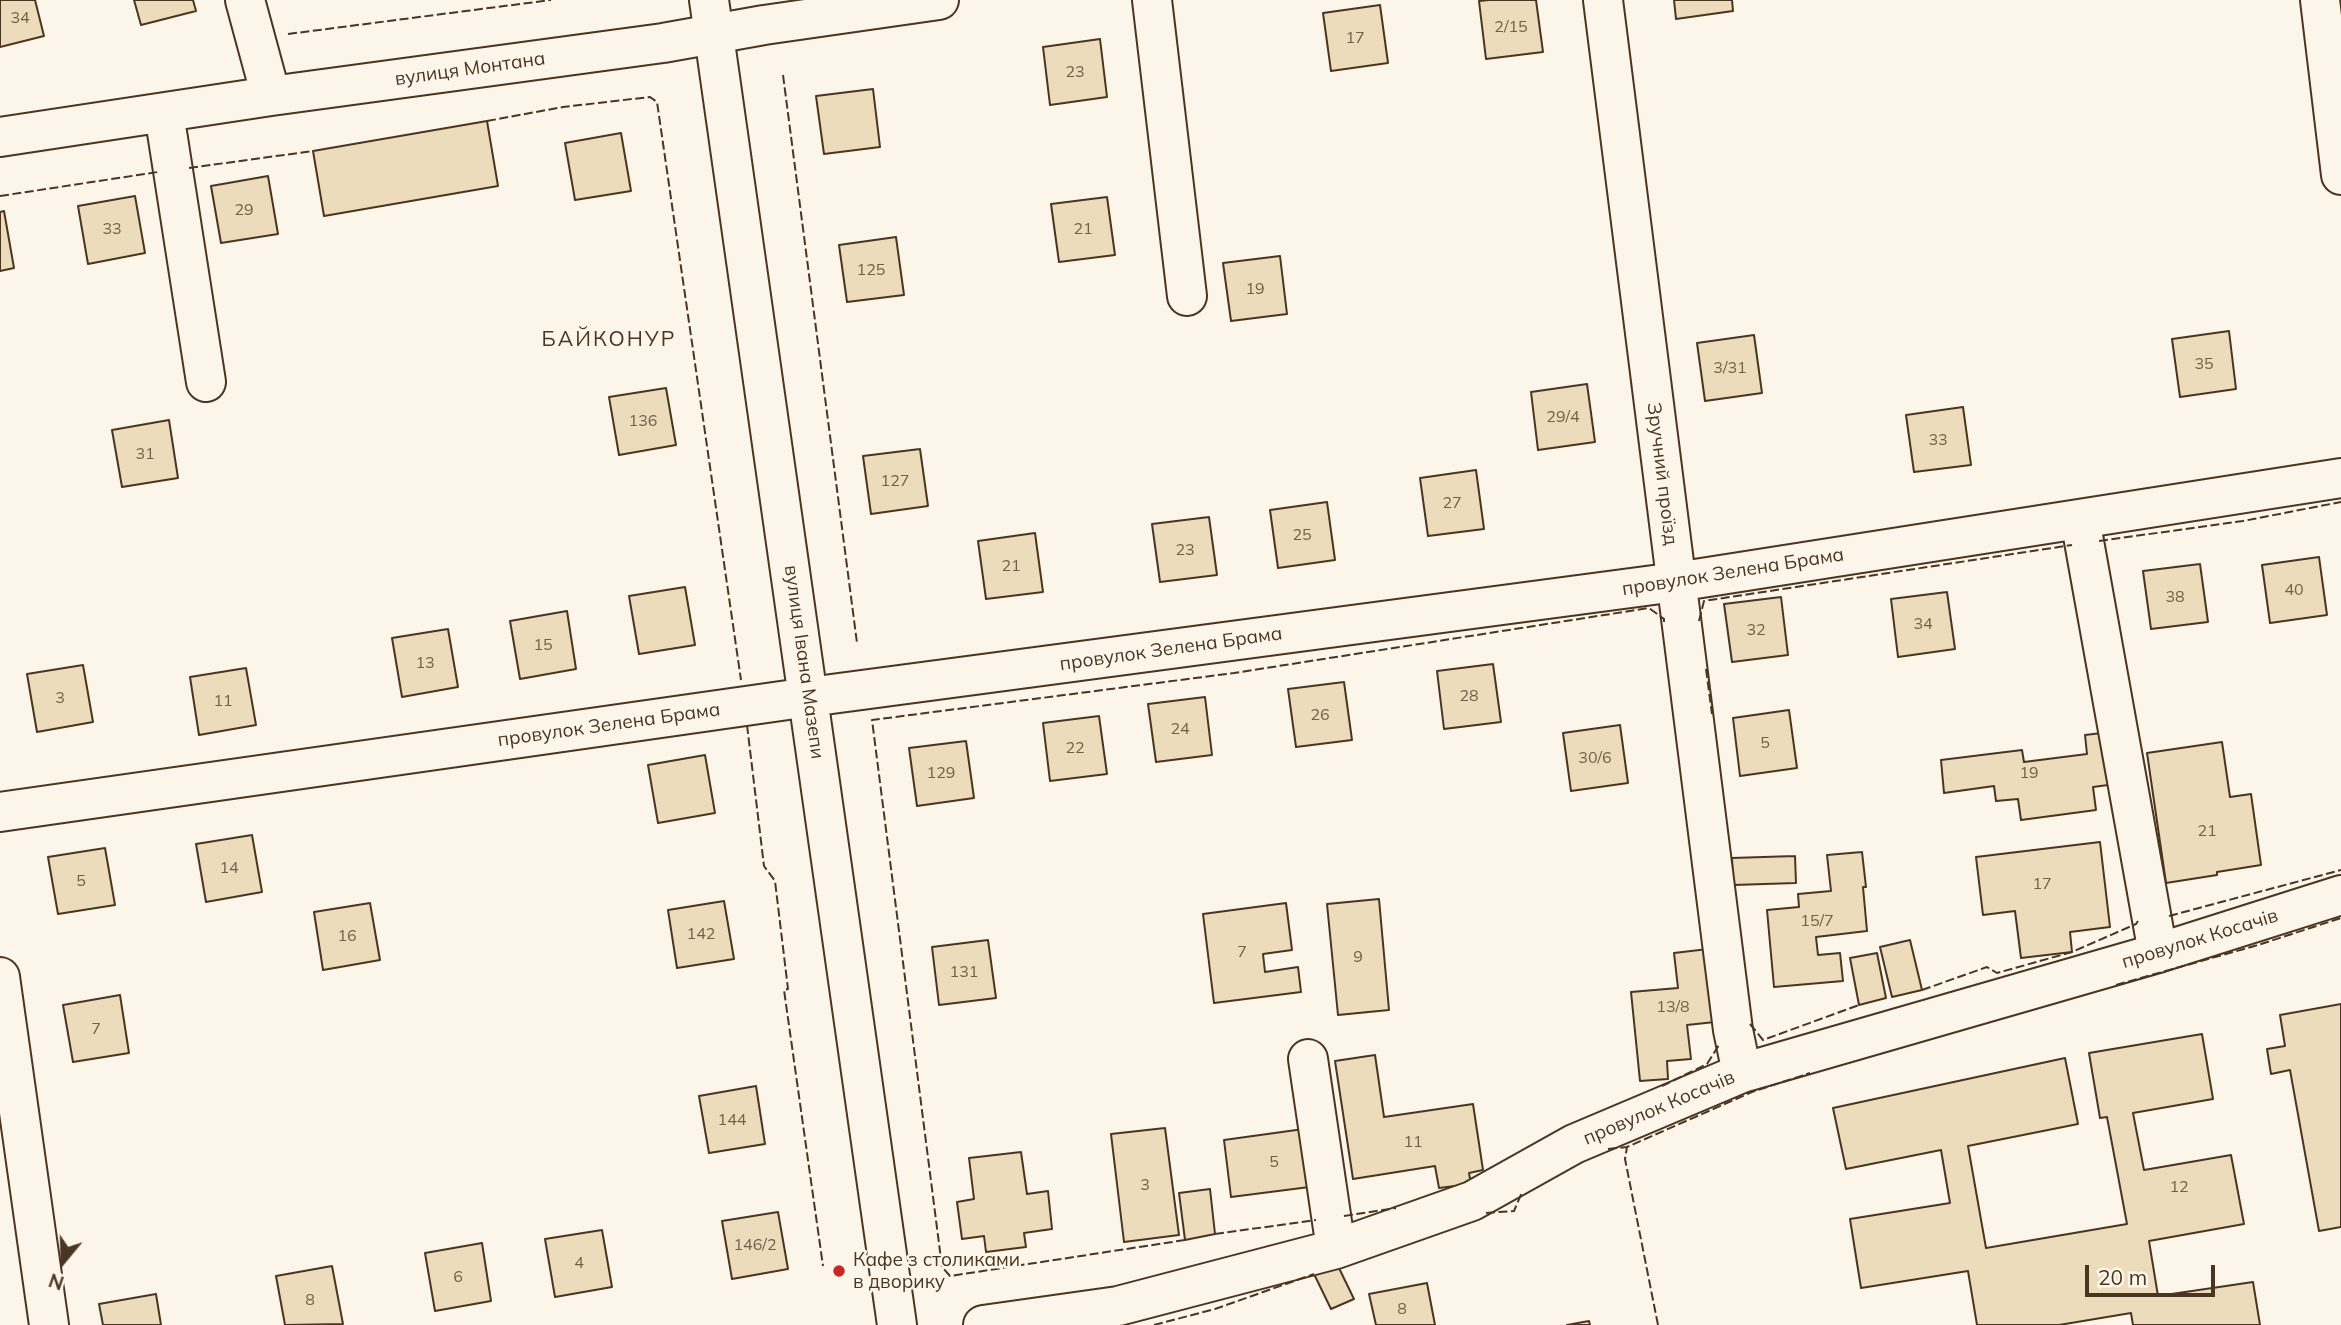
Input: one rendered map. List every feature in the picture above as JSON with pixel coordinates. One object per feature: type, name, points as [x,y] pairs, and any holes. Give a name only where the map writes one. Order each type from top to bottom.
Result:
[{"type":"street","points":[[245,0],[271,96]]},
{"type":"street","name":"вулиця Монтана","points":[[0,138],[271,96],[650,45],[712,17],[939,0]]},
{"type":"street","points":[[1152,0],[1187,296]]},
{"type":"street","name":"Зручний проїзд","points":[[1602,0],[1733,1030],[1742,1073]]},
{"type":"street","points":[[2320,0],[2341,175]]},
{"type":"street","name":"вулиця Івана Мазепи","points":[[712,17],[897,1325]]},
{"type":"street","points":[[164,113],[206,382]]},
{"type":"street","name":"провулок Зелена Брама","points":[[0,812],[809,697],[1676,582],[2341,478]]},
{"type":"street","points":[[2080,519],[2158,953]]},
{"type":"street","name":"провулок Косачів","points":[[983,1325],[1118,1306],[1336,1249],[1472,1201],[1574,1144],[1742,1073],[2158,953],[2341,895]]},
{"type":"street","points":[[0,977],[49,1325]]},
{"type":"street","points":[[1308,1059],[1336,1249]]},
{"type":"building","points":[[0,0],[35,0],[44,36],[0,47]]},
{"type":"building","points":[[134,0],[193,0],[196,11],[141,25]]},
{"type":"building","points":[[1536,0],[1543,52],[1486,59],[1479,1]]},
{"type":"building","points":[[1674,0],[1732,0],[1733,11],[1676,19]]},
{"type":"building","points":[[1380,5],[1388,63],[1331,71],[1323,13]]},
{"type":"building","points":[[1100,39],[1107,97],[1050,105],[1043,47]]},
{"type":"building","points":[[873,89],[880,147],[824,154],[816,96]]},
{"type":"building","points":[[487,121],[498,186],[324,216],[313,151]]},
{"type":"building","points":[[621,133],[631,191],[575,200],[565,143]]},
{"type":"building","points":[[268,176],[278,234],[221,243],[211,186]]},
{"type":"building","points":[[135,196],[145,253],[88,264],[78,206]]},
{"type":"building","points":[[1107,197],[1115,255],[1059,262],[1051,204]]},
{"type":"building","points":[[4,211],[14,268],[0,271],[0,212]]},
{"type":"building","points":[[896,237],[904,295],[847,302],[839,245]]},
{"type":"building","points":[[1280,256],[1287,314],[1231,321],[1223,263]]},
{"type":"building","points":[[2229,331],[2236,389],[2180,397],[2172,339]]},
{"type":"building","points":[[1754,335],[1762,393],[1705,401],[1697,343]]},
{"type":"building","points":[[1587,384],[1595,442],[1538,450],[1531,392]]},
{"type":"building","points":[[666,388],[676,445],[619,455],[609,397]]},
{"type":"building","points":[[1963,407],[1971,465],[1914,472],[1906,415]]},
{"type":"building","points":[[169,420],[178,478],[122,487],[112,430]]},
{"type":"building","points":[[920,449],[928,506],[871,514],[863,456]]},
{"type":"building","points":[[1476,470],[1484,529],[1428,536],[1420,478]]},
{"type":"building","points":[[1327,502],[1335,560],[1278,568],[1270,510]]},
{"type":"building","points":[[1209,517],[1217,575],[1160,582],[1152,524]]},
{"type":"building","points":[[1035,533],[1043,592],[986,599],[978,541]]},
{"type":"building","points":[[2319,557],[2327,615],[2270,623],[2262,565]]},
{"type":"building","points":[[2200,564],[2208,622],[2151,629],[2143,571]]},
{"type":"building","points":[[685,587],[695,645],[639,654],[629,596]]},
{"type":"building","points":[[1947,592],[1955,649],[1898,657],[1891,599]]},
{"type":"building","points":[[1781,597],[1788,655],[1732,662],[1724,604]]},
{"type":"building","points":[[567,611],[576,669],[520,679],[510,621]]},
{"type":"building","points":[[448,629],[458,687],[402,697],[392,638]]},
{"type":"building","points":[[1493,664],[1501,722],[1444,729],[1437,671]]},
{"type":"building","points":[[83,665],[93,722],[37,732],[27,674]]},
{"type":"building","points":[[246,668],[256,725],[199,735],[190,677]]},
{"type":"building","points":[[1344,682],[1352,740],[1296,747],[1288,689]]},
{"type":"building","points":[[1205,697],[1212,755],[1156,762],[1148,704]]},
{"type":"building","points":[[1789,710],[1797,768],[1740,776],[1733,718]]},
{"type":"building","points":[[1099,716],[1107,774],[1050,781],[1043,723]]},
{"type":"building","points":[[1620,725],[1628,783],[1571,791],[1563,733]]},
{"type":"building","points":[[2110,732],[2116,784],[2093,787],[2096,810],[2021,820],[2018,799],[1996,801],[1994,786],[1944,793],[1941,760],[2022,750],[2024,762],[2087,754],[2085,735]]},
{"type":"building","points":[[966,741],[974,798],[917,806],[909,748]]},
{"type":"building","points":[[2222,742],[2230,797],[2251,794],[2261,865],[2166,883],[2147,753]]},
{"type":"building","points":[[705,755],[715,813],[658,823],[648,765]]},
{"type":"building","points":[[252,835],[262,892],[206,902],[196,844]]},
{"type":"building","points":[[2100,842],[2110,927],[2070,932],[2072,952],[2021,958],[2015,911],[1983,915],[1976,857]]},
{"type":"building","points":[[105,848],[115,905],[58,914],[48,857]]},
{"type":"building","points":[[1862,852],[1867,931],[1816,937],[1818,955],[1840,953],[1843,981],[1774,987],[1767,910],[1799,907],[1798,894],[1831,891],[1827,855]]},
{"type":"building","points":[[1795,856],[1796,883],[1733,885],[1732,858]]},
{"type":"building","points":[[1379,899],[1389,1010],[1338,1015],[1327,904]]},
{"type":"building","points":[[724,901],[734,959],[677,968],[668,910]]},
{"type":"building","points":[[370,903],[380,960],[323,970],[314,912]]},
{"type":"building","points":[[1286,903],[1292,950],[1263,954],[1265,972],[1298,967],[1301,992],[1214,1003],[1203,914]]},
{"type":"building","points":[[988,940],[996,998],[939,1005],[932,947]]},
{"type":"building","points":[[1910,940],[1922,990],[1892,997],[1880,947]]},
{"type":"building","points":[[1708,949],[1715,1022],[1687,1025],[1691,1059],[1667,1061],[1668,1079],[1640,1081],[1631,992],[1678,988],[1674,953]]},
{"type":"building","points":[[1877,953],[1886,998],[1859,1005],[1850,958]]},
{"type":"building","points":[[120,995],[129,1053],[73,1062],[63,1005]]},
{"type":"building","points":[[2341,1004],[2341,1227],[2319,1231],[2290,1070],[2271,1074],[2267,1049],[2285,1046],[2280,1015]]},
{"type":"building","points":[[2202,1034],[2213,1099],[2133,1113],[2144,1170],[2231,1155],[2244,1224],[2149,1241],[2158,1296],[2253,1282],[2260,1325],[2133,1325],[2131,1313],[2059,1325],[1977,1325],[1968,1271],[1861,1288],[1850,1219],[1950,1203],[1941,1150],[1846,1169],[1833,1108],[2065,1058],[2078,1124],[1968,1146],[1986,1248],[2127,1224],[2107,1117],[2100,1118],[2089,1053]]},
{"type":"building","points":[[1375,1055],[1384,1117],[1473,1104],[1483,1170],[1469,1173],[1471,1184],[1439,1188],[1435,1166],[1353,1179],[1335,1061]]},
{"type":"building","points":[[756,1086],[765,1144],[709,1153],[699,1096]]},
{"type":"building","points":[[1318,1127],[1325,1185],[1231,1197],[1224,1140]]},
{"type":"building","points":[[1165,1128],[1179,1235],[1124,1242],[1111,1134]]},
{"type":"building","points":[[1021,1152],[1027,1194],[1048,1191],[1052,1229],[1024,1233],[1026,1247],[986,1252],[984,1236],[962,1239],[957,1202],[974,1199],[969,1158]]},
{"type":"building","points":[[1210,1189],[1215,1234],[1185,1240],[1179,1193]]},
{"type":"building","points":[[778,1212],[788,1269],[732,1279],[722,1221]]},
{"type":"building","points":[[602,1230],[612,1287],[555,1297],[545,1239]]},
{"type":"building","points":[[482,1243],[491,1301],[435,1311],[425,1253]]},
{"type":"building","points":[[1337,1264],[1354,1299],[1331,1309],[1314,1274]]},
{"type":"building","points":[[332,1266],[343,1324],[285,1325],[276,1276]]},
{"type":"building","points":[[1427,1283],[1435,1325],[1376,1325],[1369,1294]]},
{"type":"building","points":[[156,1294],[161,1325],[103,1325],[99,1304]]},
{"type":"building","points":[[1589,1321],[1590,1325],[1567,1325]]},
{"type":"fence","points":[[288,34],[551,0]]},
{"type":"fence","points":[[783,75],[857,643]]},
{"type":"fence","points":[[487,121],[563,107],[650,97],[657,102],[741,680]]},
{"type":"fence","points":[[189,168],[313,151]]},
{"type":"fence","points":[[0,196],[158,174]]},
{"type":"fence","points":[[2099,541],[2243,521],[2341,502]]},
{"type":"fence","points":[[1699,621],[1704,601],[2072,545]]},
{"type":"fence","points":[[1185,1240],[950,1276],[942,1267],[872,720],[1234,673],[1649,608],[1664,619],[1664,622]]},
{"type":"fence","points":[[1706,669],[1712,714]]},
{"type":"fence","points":[[747,725],[764,866],[775,881],[788,989],[784,990],[823,1266]]},
{"type":"fence","points":[[2169,916],[2341,870]]},
{"type":"fence","points":[[2116,985],[2258,945],[2341,918]]},
{"type":"fence","points":[[1922,990],[1987,967],[1997,973],[2072,952],[2138,921]]},
{"type":"fence","points":[[1750,1024],[1763,1040],[1859,1005]]},
{"type":"fence","points":[[1662,1086],[1707,1064],[1719,1045]]},
{"type":"fence","points":[[1658,1325],[1625,1159],[1627,1147],[1752,1092],[1810,1073]]},
{"type":"fence","points":[[1608,1149],[1627,1147]]},
{"type":"fence","points":[[1486,1213],[1514,1211],[1522,1192]]},
{"type":"fence","points":[[1344,1216],[1396,1208]]},
{"type":"fence","points":[[1215,1234],[1316,1220]]},
{"type":"fence","points":[[1154,1325],[1215,1309],[1314,1274]]},
{"type":"place","name":"Кафе з столиками в дворику","points":[[839,1271]]},
{"type":"district","name":"БАЙКОНУР","points":[[609,340]]}]
